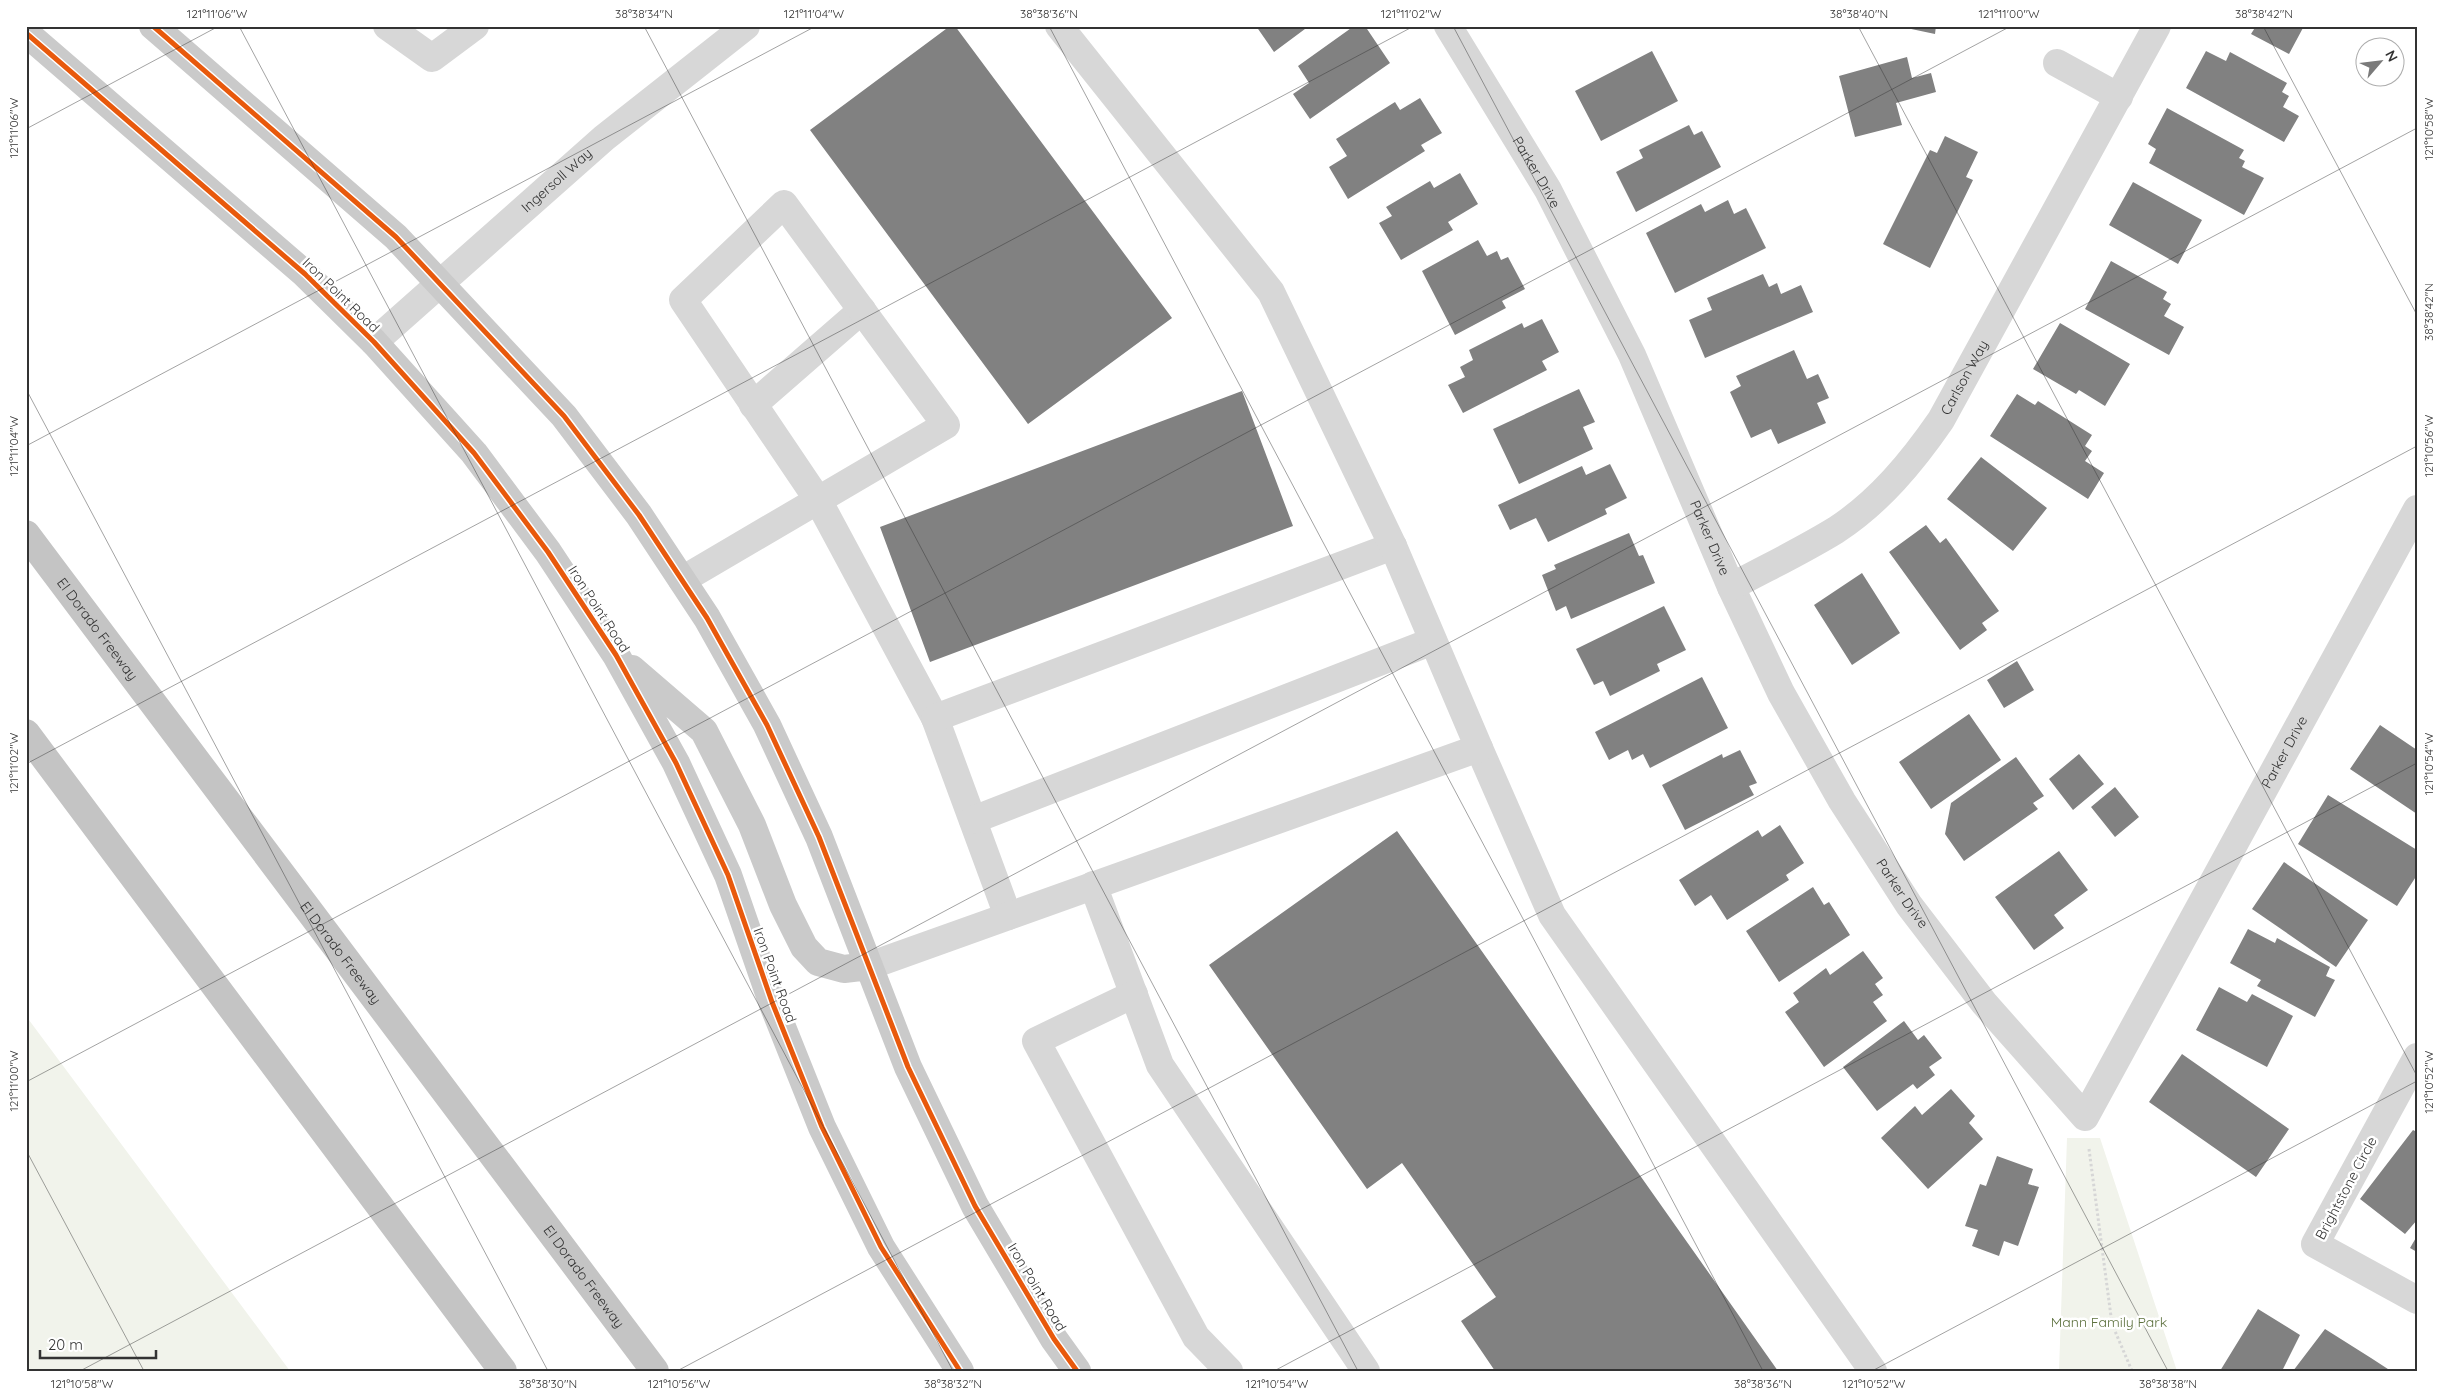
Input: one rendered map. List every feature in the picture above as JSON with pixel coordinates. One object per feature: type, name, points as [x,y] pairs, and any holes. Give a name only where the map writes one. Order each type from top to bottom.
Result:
[{"type":"highway","name":"El Dorado Freeway","points":[[26,534],[655,1371]]},
{"type":"highway","points":[[26,733],[503,1371]]},
{"type":"main road","name":"Iron Point Road","points":[[153,26],[396,237],[564,416],[639,515],[707,618],[767,725],[819,837],[908,1067],[975,1206],[1054,1339],[1077,1371]]},
{"type":"main road","name":"Iron Point Road","points":[[26,32],[305,274],[374,342],[474,453],[548,552],[616,656],[676,763],[728,875],[772,1002],[822,1127],[881,1247],[960,1371]]},
{"type":"main road","points":[[616,656],[704,731],[752,824],[783,905],[804,947],[818,962],[844,968],[869,966]]},
{"type":"street","points":[[387,26],[432,58],[475,26]]},
{"type":"street","name":"Ingersoll Way","points":[[374,342],[604,138],[746,26]]},
{"type":"street","points":[[1059,26],[1271,292],[1392,546],[1552,915],[1873,1371]]},
{"type":"street","name":"Parker Drive","points":[[1448,26],[1548,190],[1632,354],[1731,587],[1781,693],[1842,801],[1909,905],[1984,1002],[2085,1117],[2417,509]]},
{"type":"street","name":"Carlson Way","points":[[1731,587],[1836,529],[1867,506],[1894,480],[1919,451],[1941,420],[2157,26]]},
{"type":"street","points":[[2057,63],[2119,97]]},
{"type":"street","points":[[682,580],[818,500],[946,425],[784,204],[683,300],[818,500],[935,718],[1008,916]]},
{"type":"street","points":[[753,405],[862,310]]},
{"type":"street","points":[[935,718],[1392,546]]},
{"type":"street","points":[[973,820],[1433,641]]},
{"type":"street","points":[[869,966],[1479,748]]},
{"type":"street","points":[[1093,885],[1160,1065],[1366,1371]]},
{"type":"street","points":[[1134,994],[1036,1041],[1196,1337],[1229,1371]]},
{"type":"street","name":"Brightstone Circle","points":[[2417,1057],[2410,1085],[2315,1244],[2417,1300]]},
{"type":"path","points":[[2085,1117],[2112,1324],[2132,1371]]},
{"type":"green space","points":[[26,1016],[290,1371],[26,1371]]},
{"type":"green space","name":"Mann Family Park","points":[[2067,1138],[2100,1138],[2177,1371],[2059,1371]]},
{"type":"building","points":[[950,26],[955,26],[1172,318],[1028,424],[810,130]]},
{"type":"building","points":[[1256,26],[1309,26],[1274,52]]},
{"type":"building","points":[[1354,26],[1365,26],[1390,63],[1310,119],[1293,94],[1309,83],[1298,66]]},
{"type":"building","points":[[1897,26],[1936,26],[1935,34]]},
{"type":"building","points":[[2256,26],[2304,26],[2289,54],[2251,34]]},
{"type":"building","points":[[1652,51],[1678,101],[1601,141],[1575,91]]},
{"type":"building","points":[[2206,51],[2226,61],[2230,52],[2287,83],[2282,92],[2289,96],[2283,107],[2299,116],[2284,142],[2186,88]]},
{"type":"building","points":[[1907,57],[1912,78],[1931,73],[1936,92],[1896,103],[1902,125],[1855,137],[1839,76]]},
{"type":"building","points":[[1420,98],[1442,133],[1421,145],[1425,151],[1348,199],[1329,167],[1347,156],[1336,139],[1395,102],[1400,110]]},
{"type":"building","points":[[2167,108],[2244,150],[2239,158],[2245,161],[2242,167],[2264,178],[2244,215],[2149,163],[2156,149],[2148,144]]},
{"type":"building","points":[[1689,125],[1694,135],[1702,131],[1721,167],[1636,212],[1616,172],[1643,158],[1639,150]]},
{"type":"building","points":[[1945,136],[1978,152],[1966,177],[1973,180],[1930,268],[1883,244],[1930,150],[1937,153]]},
{"type":"building","points":[[1460,173],[1478,204],[1448,222],[1453,230],[1401,260],[1379,223],[1392,216],[1386,207],[1430,181],[1434,188]]},
{"type":"building","points":[[2133,182],[2202,220],[2178,264],[2109,225]]},
{"type":"building","points":[[1728,200],[1734,214],[1746,208],[1766,248],[1675,293],[1646,233],[1701,204],[1705,212]]},
{"type":"building","points":[[1478,240],[1487,256],[1497,251],[1501,260],[1508,257],[1525,289],[1502,301],[1506,308],[1455,335],[1422,271]]},
{"type":"building","points":[[2111,261],[2167,292],[2163,299],[2171,304],[2164,316],[2184,327],[2169,355],[2085,309]]},
{"type":"building","points":[[1763,274],[1769,287],[1777,283],[1781,294],[1801,285],[1813,312],[1705,358],[1689,320],[1712,310],[1707,298]]},
{"type":"building","points":[[1542,319],[1559,352],[1542,361],[1547,370],[1463,413],[1448,385],[1465,377],[1460,367],[1473,360],[1469,350],[1522,323],[1524,328]]},
{"type":"building","points":[[2060,323],[2130,364],[2105,406],[2079,390],[2076,394],[2033,369]]},
{"type":"building","points":[[1794,350],[1807,379],[1818,374],[1829,398],[1817,403],[1826,423],[1778,444],[1771,429],[1751,438],[1730,392],[1741,386],[1736,376]]},
{"type":"building","points":[[1579,389],[1595,422],[1583,427],[1593,449],[1519,484],[1493,429]]},
{"type":"building","points":[[1242,391],[1293,526],[930,662],[880,527]]},
{"type":"building","points":[[2017,394],[2035,405],[2038,401],[2092,435],[2085,446],[2092,451],[2085,461],[2104,473],[2088,499],[1990,436]]},
{"type":"building","points":[[1981,457],[2047,508],[2013,551],[1947,499]]},
{"type":"building","points":[[1610,464],[1627,498],[1605,509],[1607,514],[1548,542],[1536,518],[1510,530],[1498,505],[1582,466],[1586,475]]},
{"type":"building","points":[[1926,525],[1940,543],[1946,538],[1999,611],[1982,623],[1987,630],[1960,650],[1889,552]]},
{"type":"building","points":[[1629,533],[1639,556],[1643,555],[1655,583],[1571,619],[1566,606],[1556,611],[1542,575],[1556,569],[1554,565]]},
{"type":"building","points":[[1862,573],[1900,633],[1852,665],[1814,605]]},
{"type":"building","points":[[1664,606],[1686,650],[1657,664],[1660,671],[1610,696],[1603,681],[1594,685],[1576,649]]},
{"type":"building","points":[[2017,661],[2034,690],[2004,708],[1987,680]]},
{"type":"building","points":[[1702,677],[1728,728],[1650,768],[1643,754],[1632,760],[1628,750],[1609,760],[1595,732]]},
{"type":"building","points":[[1969,714],[2001,760],[1931,809],[1899,762]]},
{"type":"building","points":[[2380,725],[2417,750],[2417,814],[2350,769]]},
{"type":"building","points":[[1740,750],[1757,783],[1749,786],[1754,795],[1685,830],[1662,785],[1722,754],[1723,758]]},
{"type":"building","points":[[2079,754],[2104,784],[2073,810],[2049,779]]},
{"type":"building","points":[[2016,757],[2044,796],[2033,803],[2038,809],[1964,861],[1945,834],[1951,803]]},
{"type":"building","points":[[2115,787],[2139,817],[2115,837],[2091,807]]},
{"type":"building","points":[[2328,795],[2417,850],[2417,875],[2397,906],[2298,844]]},
{"type":"building","points":[[1780,825],[1804,863],[1786,875],[1789,880],[1727,920],[1711,895],[1695,906],[1679,880],[1758,830],[1762,837]]},
{"type":"building","points":[[1397,831],[1778,1371],[1495,1371],[1461,1321],[1496,1297],[1402,1163],[1367,1189],[1209,965]]},
{"type":"building","points":[[2059,851],[2088,890],[2054,915],[2064,928],[2034,950],[1995,897]]},
{"type":"building","points":[[2284,862],[2368,920],[2336,967],[2252,909]]},
{"type":"building","points":[[1813,887],[1824,905],[1829,902],[1850,935],[1779,982],[1746,931]]},
{"type":"building","points":[[2248,929],[2275,943],[2277,938],[2330,967],[2326,976],[2335,980],[2315,1017],[2257,986],[2261,980],[2230,963]]},
{"type":"building","points":[[1863,951],[1883,978],[1875,984],[1883,995],[1873,1002],[1887,1021],[1824,1067],[1785,1012],[1799,1002],[1793,993],[1826,968],[1830,975]]},
{"type":"building","points":[[2219,987],[2247,1002],[2252,994],[2293,1016],[2267,1067],[2196,1030]]},
{"type":"building","points":[[1904,1021],[1918,1040],[1924,1035],[1942,1058],[1929,1067],[1935,1075],[1917,1089],[1913,1084],[1877,1111],[1843,1067]]},
{"type":"building","points":[[2182,1054],[2289,1129],[2256,1177],[2149,1102]]},
{"type":"building","points":[[1951,1089],[1975,1116],[1969,1123],[1983,1139],[1928,1189],[1881,1138],[1915,1106],[1922,1115]]},
{"type":"building","points":[[2413,1130],[2417,1132],[2417,1220],[2405,1234],[2360,1199]]},
{"type":"building","points":[[1997,1156],[2033,1169],[2028,1184],[2039,1187],[2018,1246],[2004,1241],[1999,1256],[1972,1246],[1978,1230],[1965,1226],[1980,1184],[1986,1186]]},
{"type":"building","points":[[2417,1236],[2417,1252],[2410,1248]]},
{"type":"building","points":[[2258,1309],[2300,1335],[2282,1371],[2220,1371]]},
{"type":"building","points":[[2325,1329],[2371,1358],[2391,1371],[2293,1371]]},
{"type":"cycle path","points":[[153,26],[396,237],[564,416],[639,515],[707,618],[767,725],[819,837],[908,1067],[975,1206],[1054,1339],[1077,1371]]},
{"type":"cycle path","points":[[26,33],[305,274],[374,342],[474,453],[548,552],[616,655],[676,763],[728,875],[772,1002],[822,1127],[881,1247],[960,1371]]}]
